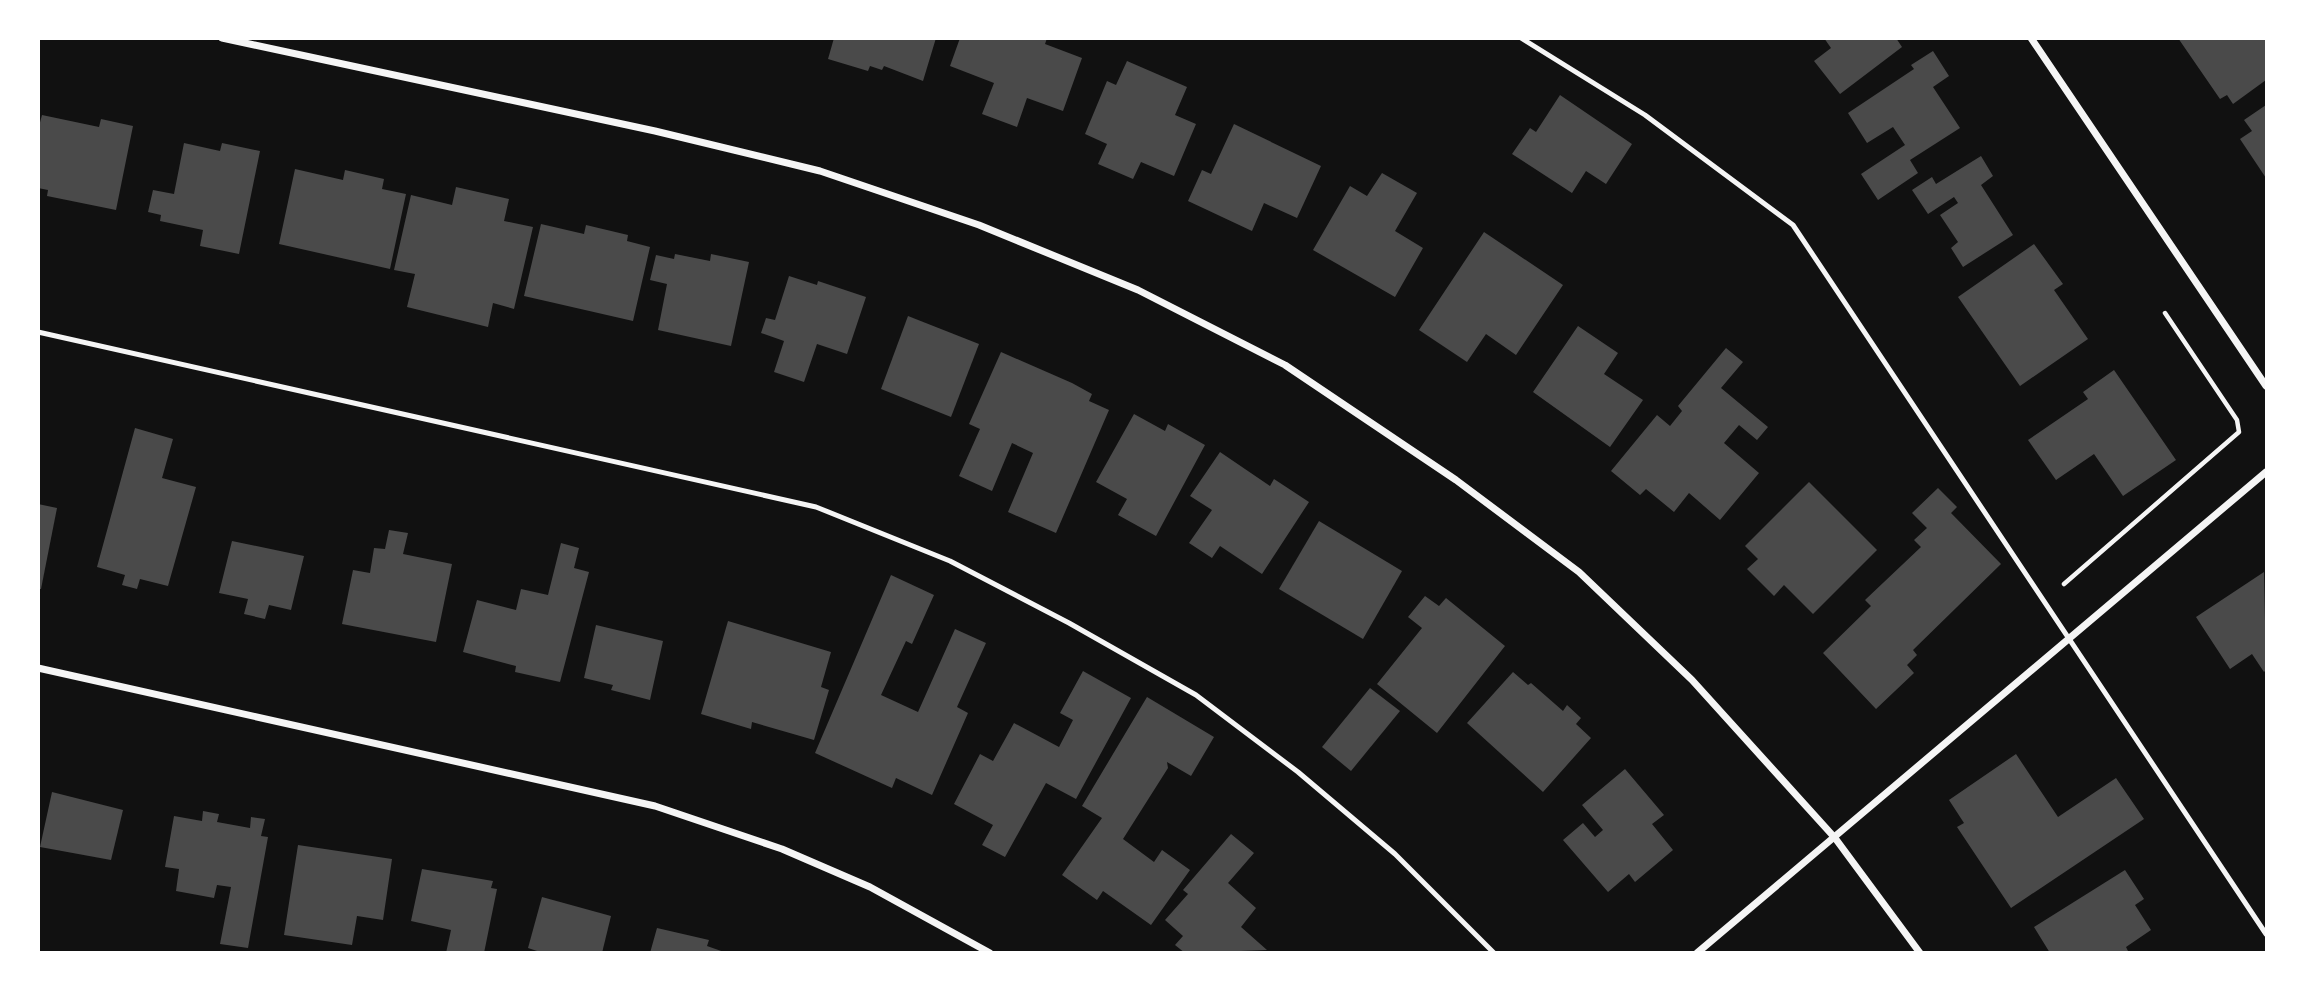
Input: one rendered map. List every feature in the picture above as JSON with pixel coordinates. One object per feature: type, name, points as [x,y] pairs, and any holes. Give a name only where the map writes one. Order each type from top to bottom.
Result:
[{"type":"street","points":[[222,38],[655,131],[820,171],[979,225],[1138,290],[1285,365],[1456,480],[1580,572],[1692,680],[1835,838],[1920,953]]},
{"type":"street","points":[[2031,38],[2266,386]]},
{"type":"street","points":[[1698,953],[2266,472]]},
{"type":"street","points":[[38,668],[655,806],[782,849],[870,887],[990,953]]},
{"type":"lane","points":[[1521,38],[1645,115],[1793,225],[2266,934]]},
{"type":"lane","points":[[38,332],[816,507],[950,561],[1196,695],[1298,772],[1395,854],[1494,953]]},
{"type":"path","points":[[2045,600],[2239,432],[2237,420],[2165,313]]},
{"type":"building","points":[[834,38],[936,38],[923,81],[884,66],[882,70],[870,66],[868,71],[828,59]]},
{"type":"building","points":[[960,38],[1047,38],[1045,44],[1082,58],[1063,111],[1027,98],[1017,127],[982,114],[994,83],[950,66]]},
{"type":"building","points":[[1824,38],[1896,38],[1902,47],[1840,94],[1814,61],[1831,48]]},
{"type":"building","points":[[2178,38],[2265,38],[2266,80],[2233,104],[2227,95],[2220,99]]},
{"type":"building","points":[[1933,51],[1949,76],[1933,87],[1960,128],[1910,160],[1918,173],[1878,200],[1861,174],[1905,145],[1893,127],[1867,143],[1848,113],[1914,69],[1911,65]]},
{"type":"building","points":[[1127,61],[1187,87],[1175,115],[1196,124],[1174,176],[1141,162],[1133,179],[1098,164],[1107,144],[1085,134],[1107,81],[1116,85]]},
{"type":"building","points":[[1560,95],[1632,144],[1606,184],[1586,171],[1572,193],[1512,154],[1530,128],[1536,132]]},
{"type":"building","points":[[2266,105],[2266,178],[2240,139],[2252,131],[2244,120]]},
{"type":"building","points":[[42,115],[99,127],[101,119],[133,126],[116,210],[47,196],[48,190],[38,188],[38,130]]},
{"type":"building","points":[[1234,124],[1321,166],[1297,218],[1264,203],[1252,231],[1188,201],[1202,170],[1211,174]]},
{"type":"building","points":[[184,143],[220,151],[222,143],[260,151],[239,254],[200,246],[203,230],[160,221],[161,215],[148,212],[153,190],[174,194]]},
{"type":"building","points":[[1981,156],[1993,176],[1981,185],[2013,235],[1963,267],[1951,248],[1958,242],[1940,215],[1958,203],[1954,197],[1928,214],[1912,190],[1932,177],[1936,184]]},
{"type":"building","points":[[295,169],[343,180],[345,170],[384,179],[382,189],[406,194],[390,269],[279,244]]},
{"type":"building","points":[[1382,173],[1417,193],[1395,231],[1423,248],[1395,297],[1313,250],[1350,186],[1367,196]]},
{"type":"building","points":[[456,187],[509,199],[504,221],[533,227],[514,309],[493,303],[488,327],[407,307],[415,274],[394,270],[411,195],[452,205]]},
{"type":"building","points":[[541,224],[584,234],[586,225],[628,235],[627,241],[650,247],[633,321],[524,296]]},
{"type":"building","points":[[1484,232],[1563,285],[1516,355],[1486,334],[1467,362],[1419,330]]},
{"type":"building","points":[[2034,244],[2063,284],[2054,290],[2088,339],[2020,386],[1958,297]]},
{"type":"building","points":[[675,254],[710,261],[711,254],[749,262],[731,346],[658,330],[667,284],[650,280],[656,255],[674,259]]},
{"type":"building","points":[[789,276],[817,285],[818,281],[866,297],[847,354],[817,344],[804,382],[774,372],[784,341],[761,333],[766,318],[775,320]]},
{"type":"building","points":[[908,316],[979,344],[951,417],[881,389]]},
{"type":"building","points":[[1578,326],[1618,353],[1604,374],[1643,400],[1610,447],[1533,392]]},
{"type":"building","points":[[1726,348],[1743,362],[1721,388],[1768,427],[1757,440],[1739,425],[1724,443],[1759,473],[1720,520],[1689,493],[1674,512],[1646,489],[1640,495],[1611,471],[1657,415],[1670,426],[1682,411],[1678,406]]},
{"type":"building","points":[[1001,352],[1072,383],[1092,394],[1089,401],[1109,410],[1056,533],[1008,512],[1033,453],[1012,443],[992,491],[959,476],[980,429],[969,424]]},
{"type":"building","points":[[2114,370],[2176,460],[2123,496],[2094,454],[2056,480],[2028,440],[2088,399],[2083,392]]},
{"type":"building","points":[[1134,414],[1165,431],[1168,424],[1205,445],[1156,536],[1118,515],[1127,499],[1096,482]]},
{"type":"building","points":[[135,428],[173,439],[162,478],[196,487],[168,586],[140,579],[137,589],[122,585],[125,575],[97,567]]},
{"type":"building","points":[[1220,452],[1270,486],[1274,479],[1309,502],[1262,574],[1220,546],[1212,558],[1189,543],[1212,510],[1190,496]]},
{"type":"building","points":[[1809,482],[1877,550],[1813,614],[1784,585],[1774,596],[1747,569],[1758,559],[1745,546]]},
{"type":"building","points":[[1938,488],[1957,507],[1951,513],[2001,564],[1913,650],[1917,655],[1907,665],[1914,673],[1876,709],[1823,653],[1871,606],[1865,600],[1921,547],[1914,540],[1927,528],[1912,513]]},
{"type":"building","points":[[38,504],[57,508],[41,589],[38,589]]},
{"type":"building","points":[[1319,521],[1402,571],[1363,639],[1279,589]]},
{"type":"building","points":[[389,530],[408,533],[403,554],[452,564],[436,642],[342,624],[353,570],[370,573],[374,548],[385,549]]},
{"type":"building","points":[[232,541],[304,556],[291,610],[269,605],[265,619],[244,614],[248,599],[219,593]]},
{"type":"building","points":[[561,543],[579,548],[574,568],[589,572],[560,682],[515,672],[516,666],[463,652],[477,600],[516,610],[521,589],[548,595]]},
{"type":"building","points":[[2264,572],[2266,670],[2264,672],[2252,654],[2230,669],[2196,617]]},
{"type":"building","points":[[891,575],[934,595],[912,644],[906,641],[881,695],[918,712],[955,629],[986,643],[957,707],[968,713],[932,795],[896,778],[892,788],[815,753]]},
{"type":"building","points":[[1425,596],[1439,606],[1446,598],[1505,646],[1437,733],[1377,684],[1422,628],[1408,617]]},
{"type":"building","points":[[728,621],[831,652],[821,687],[829,690],[814,740],[752,722],[751,729],[701,714]]},
{"type":"building","points":[[596,625],[663,641],[650,700],[611,690],[613,685],[584,678]]},
{"type":"building","points":[[1083,671],[1131,698],[1076,799],[1046,783],[1005,857],[982,845],[993,825],[954,804],[980,754],[993,761],[1014,723],[1059,747],[1073,720],[1060,713]]},
{"type":"building","points":[[1513,672],[1528,685],[1531,683],[1563,711],[1567,705],[1581,718],[1576,724],[1591,738],[1543,792],[1467,723]]},
{"type":"building","points":[[1370,688],[1400,711],[1351,771],[1322,747]]},
{"type":"building","points":[[1147,697],[1214,737],[1191,776],[1167,762],[1168,768],[1123,839],[1154,862],[1162,850],[1190,870],[1151,925],[1103,891],[1097,900],[1062,875],[1102,818],[1082,806]]},
{"type":"building","points":[[2016,754],[2058,817],[2116,778],[2144,819],[2011,908],[1957,827],[1964,823],[1949,800]]},
{"type":"building","points":[[1625,769],[1664,815],[1652,824],[1673,850],[1635,882],[1629,874],[1608,892],[1563,840],[1583,823],[1595,837],[1603,830],[1582,805]]},
{"type":"building","points":[[52,792],[123,810],[111,860],[40,847]]},
{"type":"building","points":[[203,811],[219,814],[217,822],[250,828],[251,817],[265,819],[261,836],[268,837],[248,948],[220,944],[231,887],[217,885],[214,898],[176,891],[179,869],[165,867],[174,816],[202,821]]},
{"type":"building","points":[[1231,834],[1254,853],[1228,883],[1256,908],[1241,927],[1267,950],[1185,953],[1175,945],[1183,936],[1165,920],[1188,894],[1183,890]]},
{"type":"building","points":[[298,845],[392,859],[383,920],[357,916],[352,945],[284,935]]},
{"type":"building","points":[[422,869],[493,881],[491,888],[497,889],[484,953],[446,953],[451,930],[411,921]]},
{"type":"building","points":[[2125,870],[2144,899],[2135,905],[2151,930],[2126,947],[2129,953],[2050,953],[2034,927]]},
{"type":"building","points":[[542,897],[611,916],[602,953],[543,953],[528,948]]},
{"type":"building","points":[[657,928],[709,940],[707,946],[727,953],[650,953]]}]
